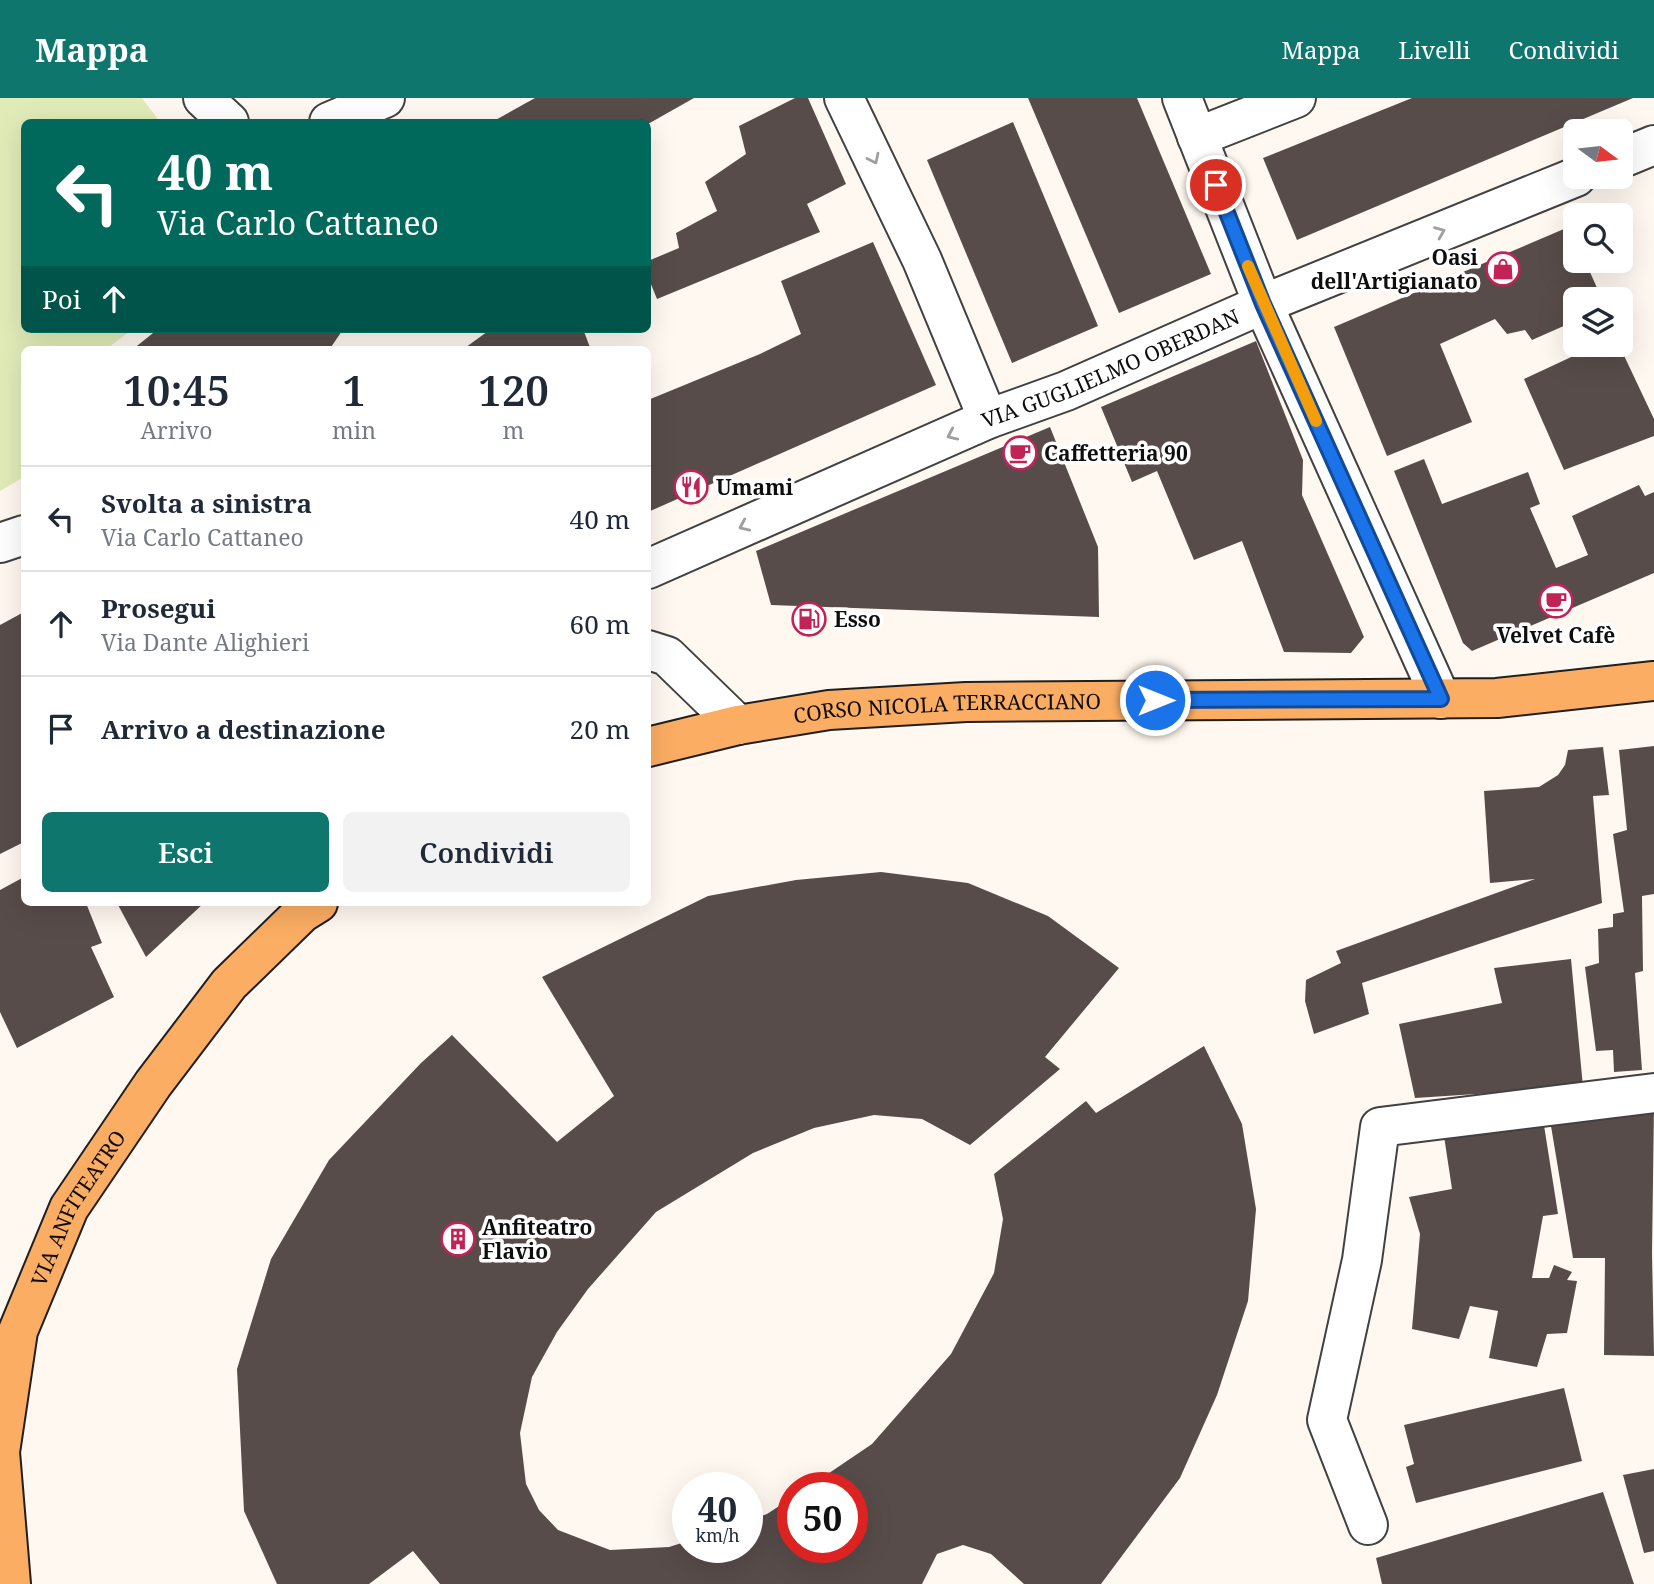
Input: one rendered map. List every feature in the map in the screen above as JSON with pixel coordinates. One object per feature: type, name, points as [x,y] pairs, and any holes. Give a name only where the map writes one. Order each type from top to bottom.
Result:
[{"type":"main road","name":"CORSO NICOLA TERRACCIANO","points":[[738,725],[829,710],[966,702],[1497,698],[1654,681]]},
{"type":"main road","points":[[651,746],[738,725]]},
{"type":"main road","name":"VIA ANFITEATRO","points":[[11,1584],[0,1452],[18,1331],[69,1208],[153,1084],[229,984],[312,906]]},
{"type":"street","points":[[204,98],[226,119]]},
{"type":"street","points":[[336,119],[385,98]]},
{"type":"street","points":[[844,98],[922,260],[988,419]]},
{"type":"street","points":[[1182,98],[1263,304],[1441,699]]},
{"type":"street","points":[[1197,137],[1296,98]]},
{"type":"street","points":[[1633,154],[1654,145]]},
{"type":"street","name":"VIA GUGLIELMO OBERDAN","points":[[651,568],[988,419],[1066,391],[1263,304],[1563,182]]},
{"type":"street","points":[[0,543],[21,536]]},
{"type":"street","points":[[651,651],[667,656],[738,725]]},
{"type":"street","points":[[1368,1525],[1326,1420],[1362,1260],[1381,1127],[1654,1093]]},
{"type":"green space","points":[[0,98],[142,98],[158,119],[21,119],[21,333],[128,333],[110,346],[21,346],[21,479],[0,491]]},
{"type":"building","points":[[535,98],[694,98],[651,122],[651,119],[497,119]]},
{"type":"building","points":[[795,98],[808,98],[846,184],[807,204],[820,232],[657,299],[651,284],[651,260],[679,248],[676,233],[717,211],[705,182],[746,154],[739,126]]},
{"type":"building","points":[[1028,98],[1137,98],[1211,274],[1119,313]]},
{"type":"building","points":[[1412,98],[1633,98],[1583,119],[1563,119],[1563,128],[1297,240],[1263,158]]},
{"type":"building","points":[[1013,122],[1098,326],[1012,363],[927,160]]},
{"type":"building","points":[[1563,229],[1563,273],[1590,273],[1597,287],[1563,287],[1563,326],[1532,340],[1525,330],[1507,334],[1495,319],[1440,344],[1472,422],[1387,456],[1334,327]]},
{"type":"building","points":[[873,242],[936,385],[651,511],[651,399],[760,354],[801,334],[781,281]]},
{"type":"building","points":[[153,333],[341,333],[332,346],[137,346]]},
{"type":"building","points":[[485,333],[585,333],[589,346],[468,346]]},
{"type":"building","points":[[1256,341],[1303,460],[1302,495],[1364,637],[1351,653],[1284,652],[1242,541],[1194,560],[1157,471],[1132,482],[1101,407]]},
{"type":"building","points":[[1571,357],[1625,357],[1654,419],[1654,436],[1564,470],[1524,379]]},
{"type":"building","points":[[1050,427],[1098,547],[1099,617],[771,605],[756,551]]},
{"type":"building","points":[[1424,459],[1442,504],[1528,472],[1540,504],[1530,508],[1556,568],[1588,555],[1572,516],[1639,485],[1645,496],[1654,492],[1654,573],[1472,651],[1463,643],[1394,471]]},
{"type":"building","points":[[21,614],[21,844],[0,854],[0,625]]},
{"type":"building","points":[[1654,746],[1654,894],[1642,896],[1643,971],[1635,973],[1642,1070],[1614,1072],[1613,1050],[1596,1051],[1585,967],[1599,963],[1598,929],[1613,927],[1613,914],[1624,912],[1613,834],[1627,830],[1619,750]]},
{"type":"building","points":[[1603,747],[1609,795],[1593,796],[1602,903],[1362,983],[1369,1014],[1314,1034],[1305,1001],[1306,980],[1341,963],[1336,951],[1535,879],[1490,883],[1484,791],[1539,787],[1558,775],[1565,765],[1568,750]]},
{"type":"building","name":"Anfiteatro Flavio","points":[[881,872],[968,883],[1048,916],[1119,968],[1045,1057],[1060,1069],[970,1145],[922,1119],[874,1115],[814,1128],[753,1153],[656,1212],[588,1289],[557,1332],[532,1377],[520,1433],[526,1484],[539,1510],[558,1530],[610,1550],[672,1546],[672,1563],[763,1563],[763,1515],[777,1507],[777,1563],[868,1563],[868,1472],[831,1472],[872,1444],[951,1354],[994,1273],[1003,1219],[994,1174],[1086,1101],[1096,1113],[1204,1046],[1242,1124],[1256,1209],[1248,1301],[1217,1395],[1180,1478],[1101,1584],[1024,1584],[991,1554],[963,1545],[937,1554],[922,1584],[440,1584],[413,1551],[369,1584],[277,1584],[244,1511],[237,1369],[271,1259],[329,1160],[421,1063],[452,1035],[557,1142],[614,1096],[542,977],[708,896],[796,880]]},
{"type":"building","points":[[21,879],[21,906],[87,906],[102,943],[91,947],[114,997],[17,1048],[0,1012],[0,890]]},
{"type":"building","points":[[119,906],[201,906],[146,957]]},
{"type":"building","points":[[1571,959],[1583,1087],[1415,1098],[1399,1024],[1502,1003],[1494,968]]},
{"type":"building","points":[[1654,1106],[1654,1356],[1604,1355],[1605,1258],[1573,1258],[1550,1120]]},
{"type":"building","points":[[1543,1119],[1558,1214],[1543,1216],[1532,1278],[1549,1278],[1554,1265],[1572,1272],[1567,1280],[1577,1281],[1567,1333],[1547,1334],[1537,1367],[1489,1358],[1498,1311],[1470,1306],[1459,1339],[1412,1329],[1420,1234],[1409,1197],[1452,1189],[1444,1136]]},
{"type":"building","points":[[1564,1388],[1582,1461],[1416,1503],[1406,1467],[1414,1464],[1404,1425]]},
{"type":"building","points":[[1654,1469],[1654,1551],[1644,1553],[1623,1475]]},
{"type":"building","points":[[1603,1492],[1634,1584],[1382,1584],[1376,1558]]},
{"type":"slow traffic","points":[[1248,266],[1316,421]]},
{"type":"place","name":"Oasi dell'Artigianato","points":[[1503,269]]},
{"type":"place","name":"Caffetteria 90","points":[[1020,453]]},
{"type":"place","name":"Umami","points":[[691,487]]},
{"type":"place","name":"Velvet Cafè","points":[[1556,601]]},
{"type":"place","name":"Esso","points":[[809,619]]},
{"type":"place","name":"Anfiteatro Flavio","points":[[458,1239]]},
{"type":"route","points":[[1155,700],[1441,699],[1263,304],[1216,185]]}]
